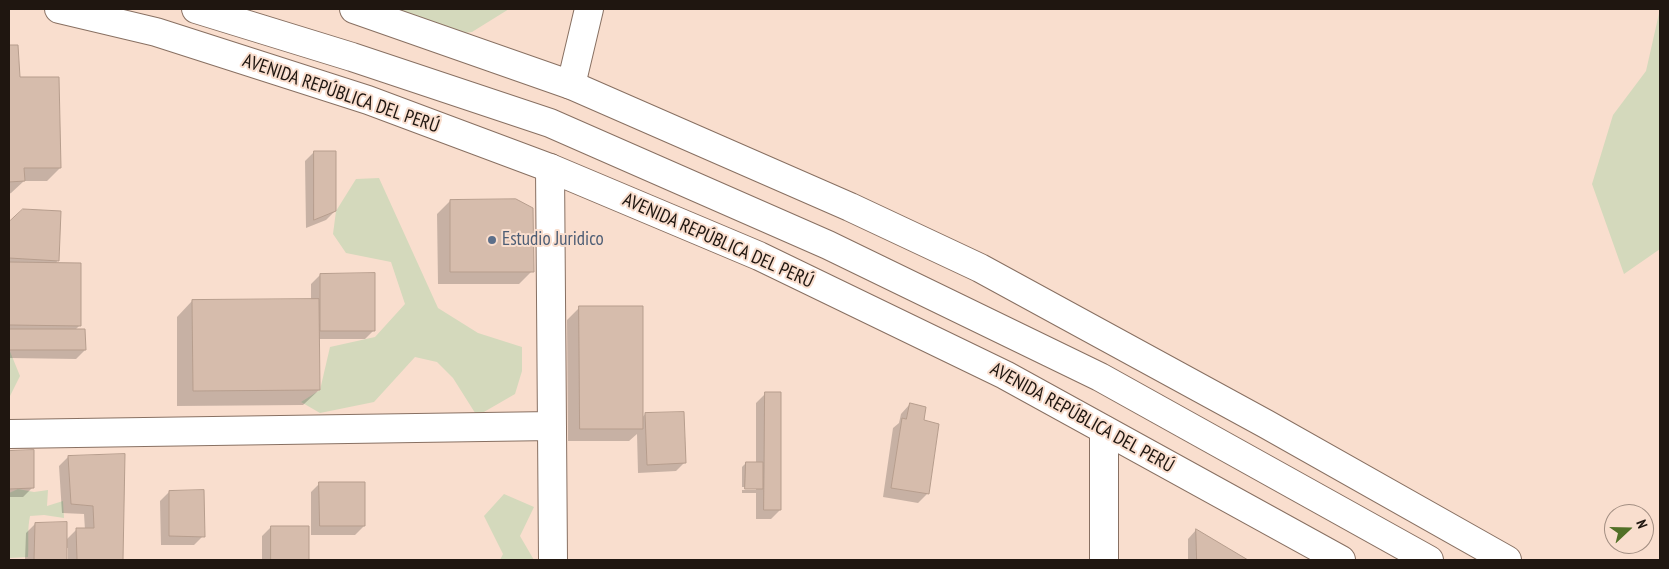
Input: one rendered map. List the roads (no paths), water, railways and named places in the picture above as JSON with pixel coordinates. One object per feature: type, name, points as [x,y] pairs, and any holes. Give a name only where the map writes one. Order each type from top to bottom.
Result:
[{"type":"main road","name":"AVENIDA REPÚBLICA DEL PERÚ","points":[[59,9],[156,32],[368,100],[550,168],[759,256],[1005,375],[1341,560]]},
{"type":"main road","points":[[196,9],[352,57],[550,123],[828,244],[1100,377],[1429,560]]},
{"type":"main road","points":[[354,9],[571,85],[850,207],[980,268],[1266,424],[1507,560]]},
{"type":"main road","points":[[571,85],[589,9]]},
{"type":"main road","points":[[550,168],[553,560]]},
{"type":"main road","points":[[9,434],[552,426]]},
{"type":"main road","points":[[1104,430],[1104,560]]},
{"type":"place","name":"Estudio Juridico","points":[[492,240]]}]
